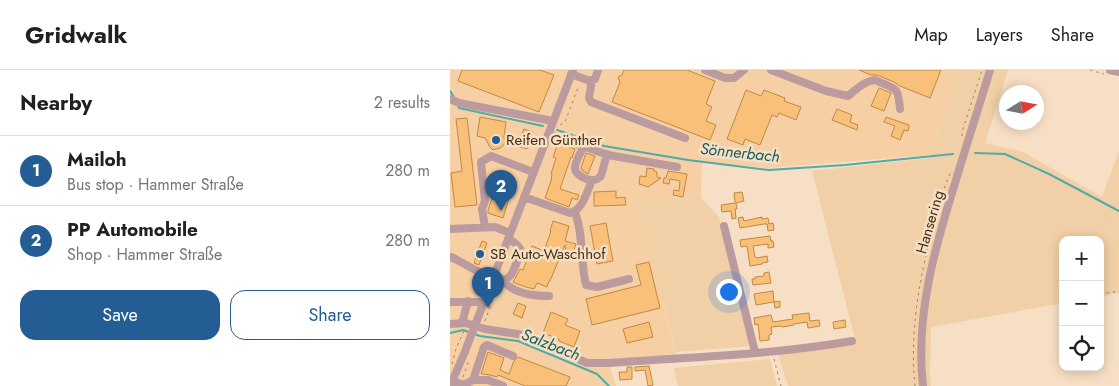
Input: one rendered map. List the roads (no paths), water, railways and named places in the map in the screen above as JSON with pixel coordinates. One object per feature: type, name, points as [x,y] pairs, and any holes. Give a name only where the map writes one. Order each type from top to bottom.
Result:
[{"type":"street","points":[[598,70],[592,80],[589,98],[591,102],[685,138]]},
{"type":"street","points":[[705,70],[725,78],[734,78],[742,70]]},
{"type":"street","points":[[771,70],[826,91],[848,96],[864,84],[875,80],[896,90],[899,95],[900,109]]},
{"type":"street","name":"Hansering","points":[[923,386],[922,330],[929,277],[942,224],[990,70]]},
{"type":"street","points":[[1110,70],[1119,72]]},
{"type":"street","points":[[469,326],[484,303],[572,72],[586,80],[592,80]]},
{"type":"street","points":[[450,99],[459,103],[553,121]]},
{"type":"street","points":[[548,134],[607,154],[677,167]]},
{"type":"street","points":[[584,146],[575,171],[577,174],[592,180],[601,176],[607,154]]},
{"type":"street","points":[[485,228],[482,209],[485,201],[481,162],[490,156],[534,172]]},
{"type":"street","points":[[524,197],[570,213],[575,212],[579,209],[592,180]]},
{"type":"street","points":[[575,212],[580,230],[582,267],[586,285],[597,287],[629,279]]},
{"type":"street","points":[[724,226],[755,352]]},
{"type":"street","points":[[450,229],[495,227],[509,236],[521,252],[511,275],[502,280],[493,278],[451,258]]},
{"type":"street","points":[[502,280],[506,284],[528,294],[549,296]]},
{"type":"street","points":[[450,302],[468,301],[484,303]]},
{"type":"street","points":[[468,301],[469,326],[454,384],[464,385],[473,380],[488,380],[503,386]]},
{"type":"street","points":[[450,324],[524,335],[587,363],[813,348],[852,341]]},
{"type":"street","points":[[473,380],[484,348],[487,345],[513,356]]},
{"type":"waterway","name":"Sönnerbach","points":[[450,91],[454,97]]},
{"type":"waterway","name":"Sönnerbach","points":[[458,106],[459,108],[543,126]]},
{"type":"waterway","name":"Sönnerbach","points":[[557,130],[604,146],[688,160],[769,170],[845,165],[953,154]]},
{"type":"waterway","name":"Sönnerbach","points":[[975,153],[1005,154],[1049,174],[1119,211]]},
{"type":"waterway","name":"Salzbach","points":[[450,333],[463,330],[469,332]]},
{"type":"waterway","name":"Salzbach","points":[[474,334],[518,341],[597,374],[609,386]]},
{"type":"place","name":"Reifen Günther","points":[[496,140]]},
{"type":"place","name":"PP Automobile","points":[[501,211]]},
{"type":"place","name":"SB Auto-Waschhof","points":[[480,254]]},
{"type":"place","name":"Mailoh","points":[[488,308]]}]
